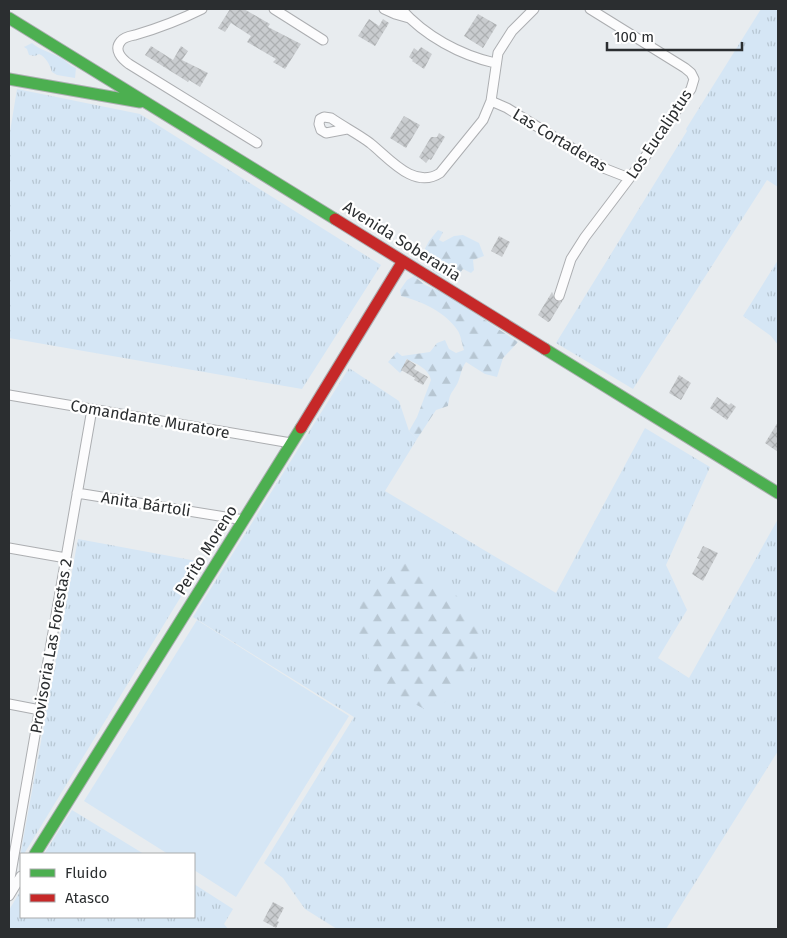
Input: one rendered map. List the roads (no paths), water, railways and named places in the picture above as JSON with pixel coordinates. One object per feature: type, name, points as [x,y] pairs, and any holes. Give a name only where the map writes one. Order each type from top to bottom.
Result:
[{"type":"street","points":[[202,9],[158,29],[125,38],[119,42],[119,53],[123,60],[129,64],[257,143]]},
{"type":"street","points":[[274,9],[323,40]]},
{"type":"street","points":[[384,9],[409,18]]},
{"type":"street","points":[[401,9],[409,18],[457,51],[495,63]]},
{"type":"street","points":[[346,129],[369,143],[406,172],[417,177],[435,176],[483,120],[491,101],[496,76],[495,63],[498,54],[505,41],[534,9]]},
{"type":"street","name":"Los Eucaliptus","points":[[559,296],[571,259],[681,106],[691,89],[694,79],[692,73],[685,68],[590,9]]},
{"type":"street","name":"Avenida Soberanía","points":[[9,18],[778,493]]},
{"type":"street","points":[[9,79],[148,103]]},
{"type":"street","name":"Las Cortaderas","points":[[491,101],[507,108],[606,169],[628,178]]},
{"type":"street","name":"Perito Moreno","points":[[36,853],[403,261]]},
{"type":"street","name":"Comandante Muratore","points":[[9,395],[290,443]]},
{"type":"street","name":"Provisoria Las Forestas 2","points":[[9,884],[92,409]]},
{"type":"street","name":"Anita Bártoli","points":[[78,493],[244,520]]},
{"type":"street","points":[[9,548],[66,558]]},
{"type":"street","points":[[9,704],[40,710]]},
{"type":"street","points":[[9,896],[20,878]]}]
